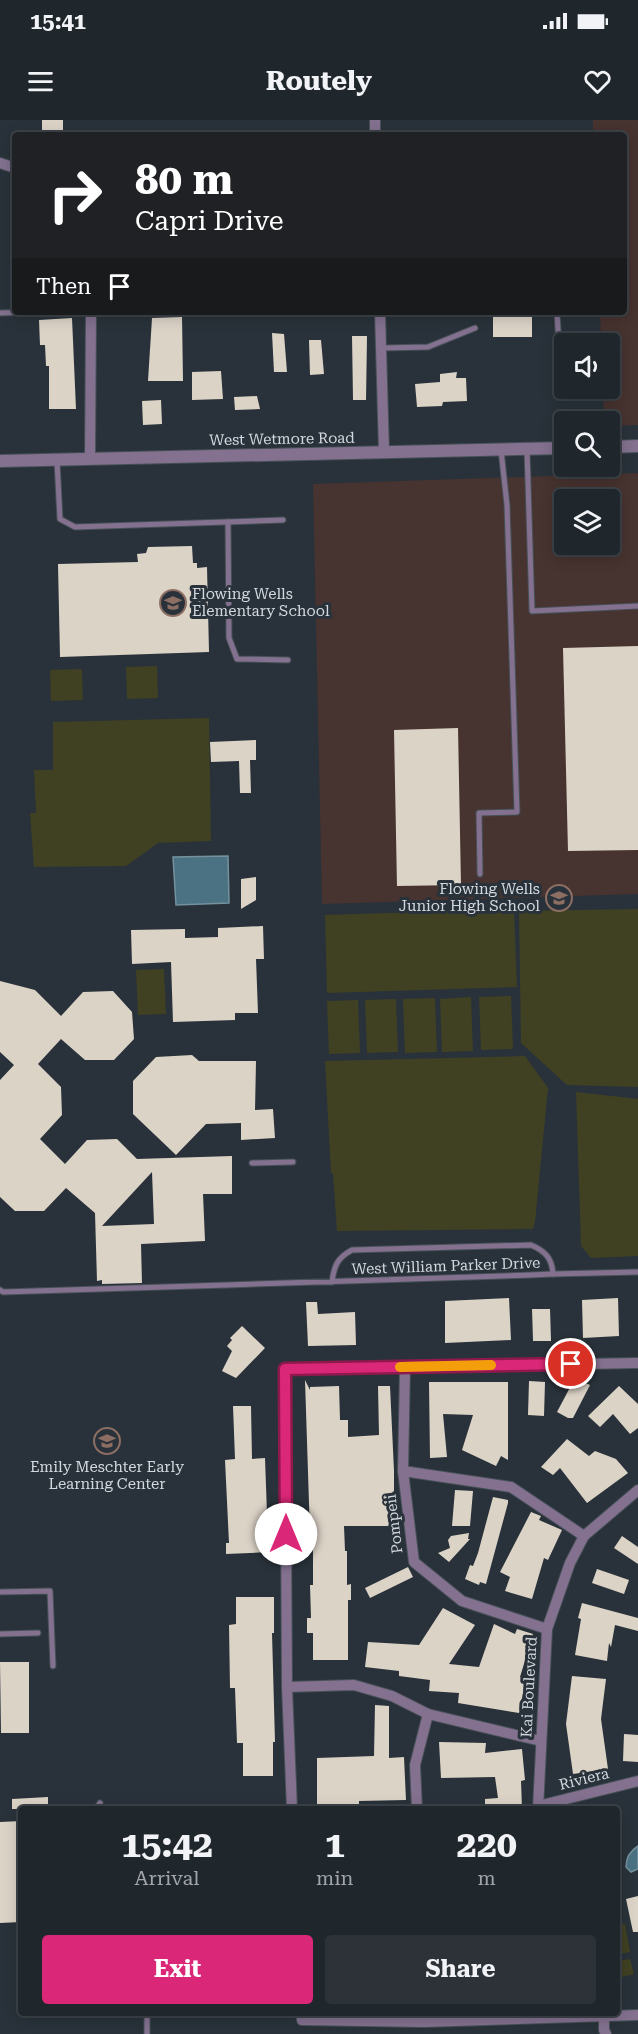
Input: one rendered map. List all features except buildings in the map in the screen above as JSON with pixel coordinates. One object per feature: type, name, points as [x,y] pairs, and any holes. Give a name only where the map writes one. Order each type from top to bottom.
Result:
[{"type":"street","points":[[90,459],[91,315]]},
{"type":"street","points":[[380,315],[384,452]]},
{"type":"street","points":[[620,447],[638,446]]},
{"type":"street","name":"West Wetmore Road","points":[[0,460],[554,448]]},
{"type":"street","points":[[292,1806],[287,1688],[285,1369],[638,1363]]},
{"type":"street","name":"Pompeii","points":[[405,1367],[403,1471],[414,1562],[462,1601],[547,1629]]},
{"type":"street","points":[[403,1471],[511,1487],[584,1536]]},
{"type":"street","name":"Kai Boulevard","points":[[538,1806],[547,1629],[570,1563],[584,1536],[638,1490]]},
{"type":"street","points":[[287,1688],[354,1685],[392,1696],[428,1714],[541,1741]]},
{"type":"street","points":[[417,1806],[416,1765],[428,1714]]},
{"type":"street","name":"Riviera","points":[[545,1806],[638,1781]]},
{"type":"street","points":[[620,2015],[638,2015]]},
{"type":"street","points":[[301,2016],[514,2016]]},
{"type":"street","points":[[604,2016],[604,2033]]},
{"type":"lane","points":[[557,315],[558,333]]},
{"type":"lane","points":[[381,348],[428,347],[475,328]]},
{"type":"lane","points":[[527,448],[532,610],[638,606]]},
{"type":"lane","points":[[480,874],[479,813],[517,812],[507,505],[501,449]]},
{"type":"lane","points":[[57,459],[60,519],[75,527],[283,519]]},
{"type":"lane","points":[[228,522],[229,638],[237,659],[288,660]]},
{"type":"lane","points":[[252,1163],[293,1162]]},
{"type":"lane","name":"West William Parker Drive","points":[[0,1290],[11,1292],[332,1282],[553,1274],[553,1263],[544,1251],[531,1245],[352,1250],[341,1256],[334,1266],[332,1282]]},
{"type":"lane","points":[[553,1274],[638,1272]]},
{"type":"lane","points":[[0,1592],[50,1591],[53,1666]]},
{"type":"lane","points":[[0,1634],[38,1633]]},
{"type":"lane","points":[[147,2016],[147,2034]]},
{"type":"shaded area","points":[[593,120],[638,120],[638,425],[620,426],[620,411],[604,411],[603,399],[620,399],[620,333],[601,333],[600,315],[627,315],[627,132],[593,132]]},
{"type":"shaded area","points":[[638,473],[638,894],[322,904],[313,484],[554,476],[620,477],[620,474]]},
{"type":"green space","points":[[157,666],[158,698],[127,699],[126,667]]},
{"type":"green space","points":[[82,669],[83,700],[51,701],[50,670]]},
{"type":"green space","points":[[209,718],[211,841],[158,843],[126,866],[34,867],[30,813],[36,813],[34,770],[53,770],[53,722]]},
{"type":"green space","points":[[514,909],[517,987],[327,993],[325,915]]},
{"type":"green space","points":[[638,909],[638,1087],[567,1085],[521,1043],[519,911]]},
{"type":"green space","points":[[164,969],[166,1014],[138,1015],[136,970]]},
{"type":"green space","points":[[511,996],[513,1049],[481,1050],[479,997]]},
{"type":"green space","points":[[471,997],[473,1051],[442,1052],[440,999]]},
{"type":"green space","points":[[435,998],[437,1052],[405,1053],[403,999]]},
{"type":"green space","points":[[396,999],[398,1052],[367,1053],[365,1000]]},
{"type":"green space","points":[[358,1000],[360,1053],[329,1054],[327,1001]]},
{"type":"green space","points":[[525,1056],[548,1088],[533,1229],[337,1231],[333,1173],[331,1173],[325,1061]]},
{"type":"green space","points":[[576,1092],[638,1099],[638,1256],[591,1258],[581,1246]]},
{"type":"green space","points":[[625,1924],[630,1952],[620,1954],[620,1925]]},
{"type":"green space","points":[[630,1959],[634,1974],[620,1978],[620,1961]]},
{"type":"water","points":[[228,856],[229,903],[176,905],[173,857]]},
{"type":"water","points":[[638,1846],[638,1869],[631,1872],[626,1867],[627,1861],[631,1852]]},
{"type":"slow traffic","points":[[400,1367],[491,1365]]},
{"type":"place","name":"Flowing Wells Elementary School","points":[[173,603]]},
{"type":"place","name":"Flowing Wells Junior High School","points":[[559,898]]},
{"type":"place","name":"Emily Meschter Early Learning Center","points":[[107,1441]]},
{"type":"route","points":[[286,1534],[285,1369],[571,1364]]}]
